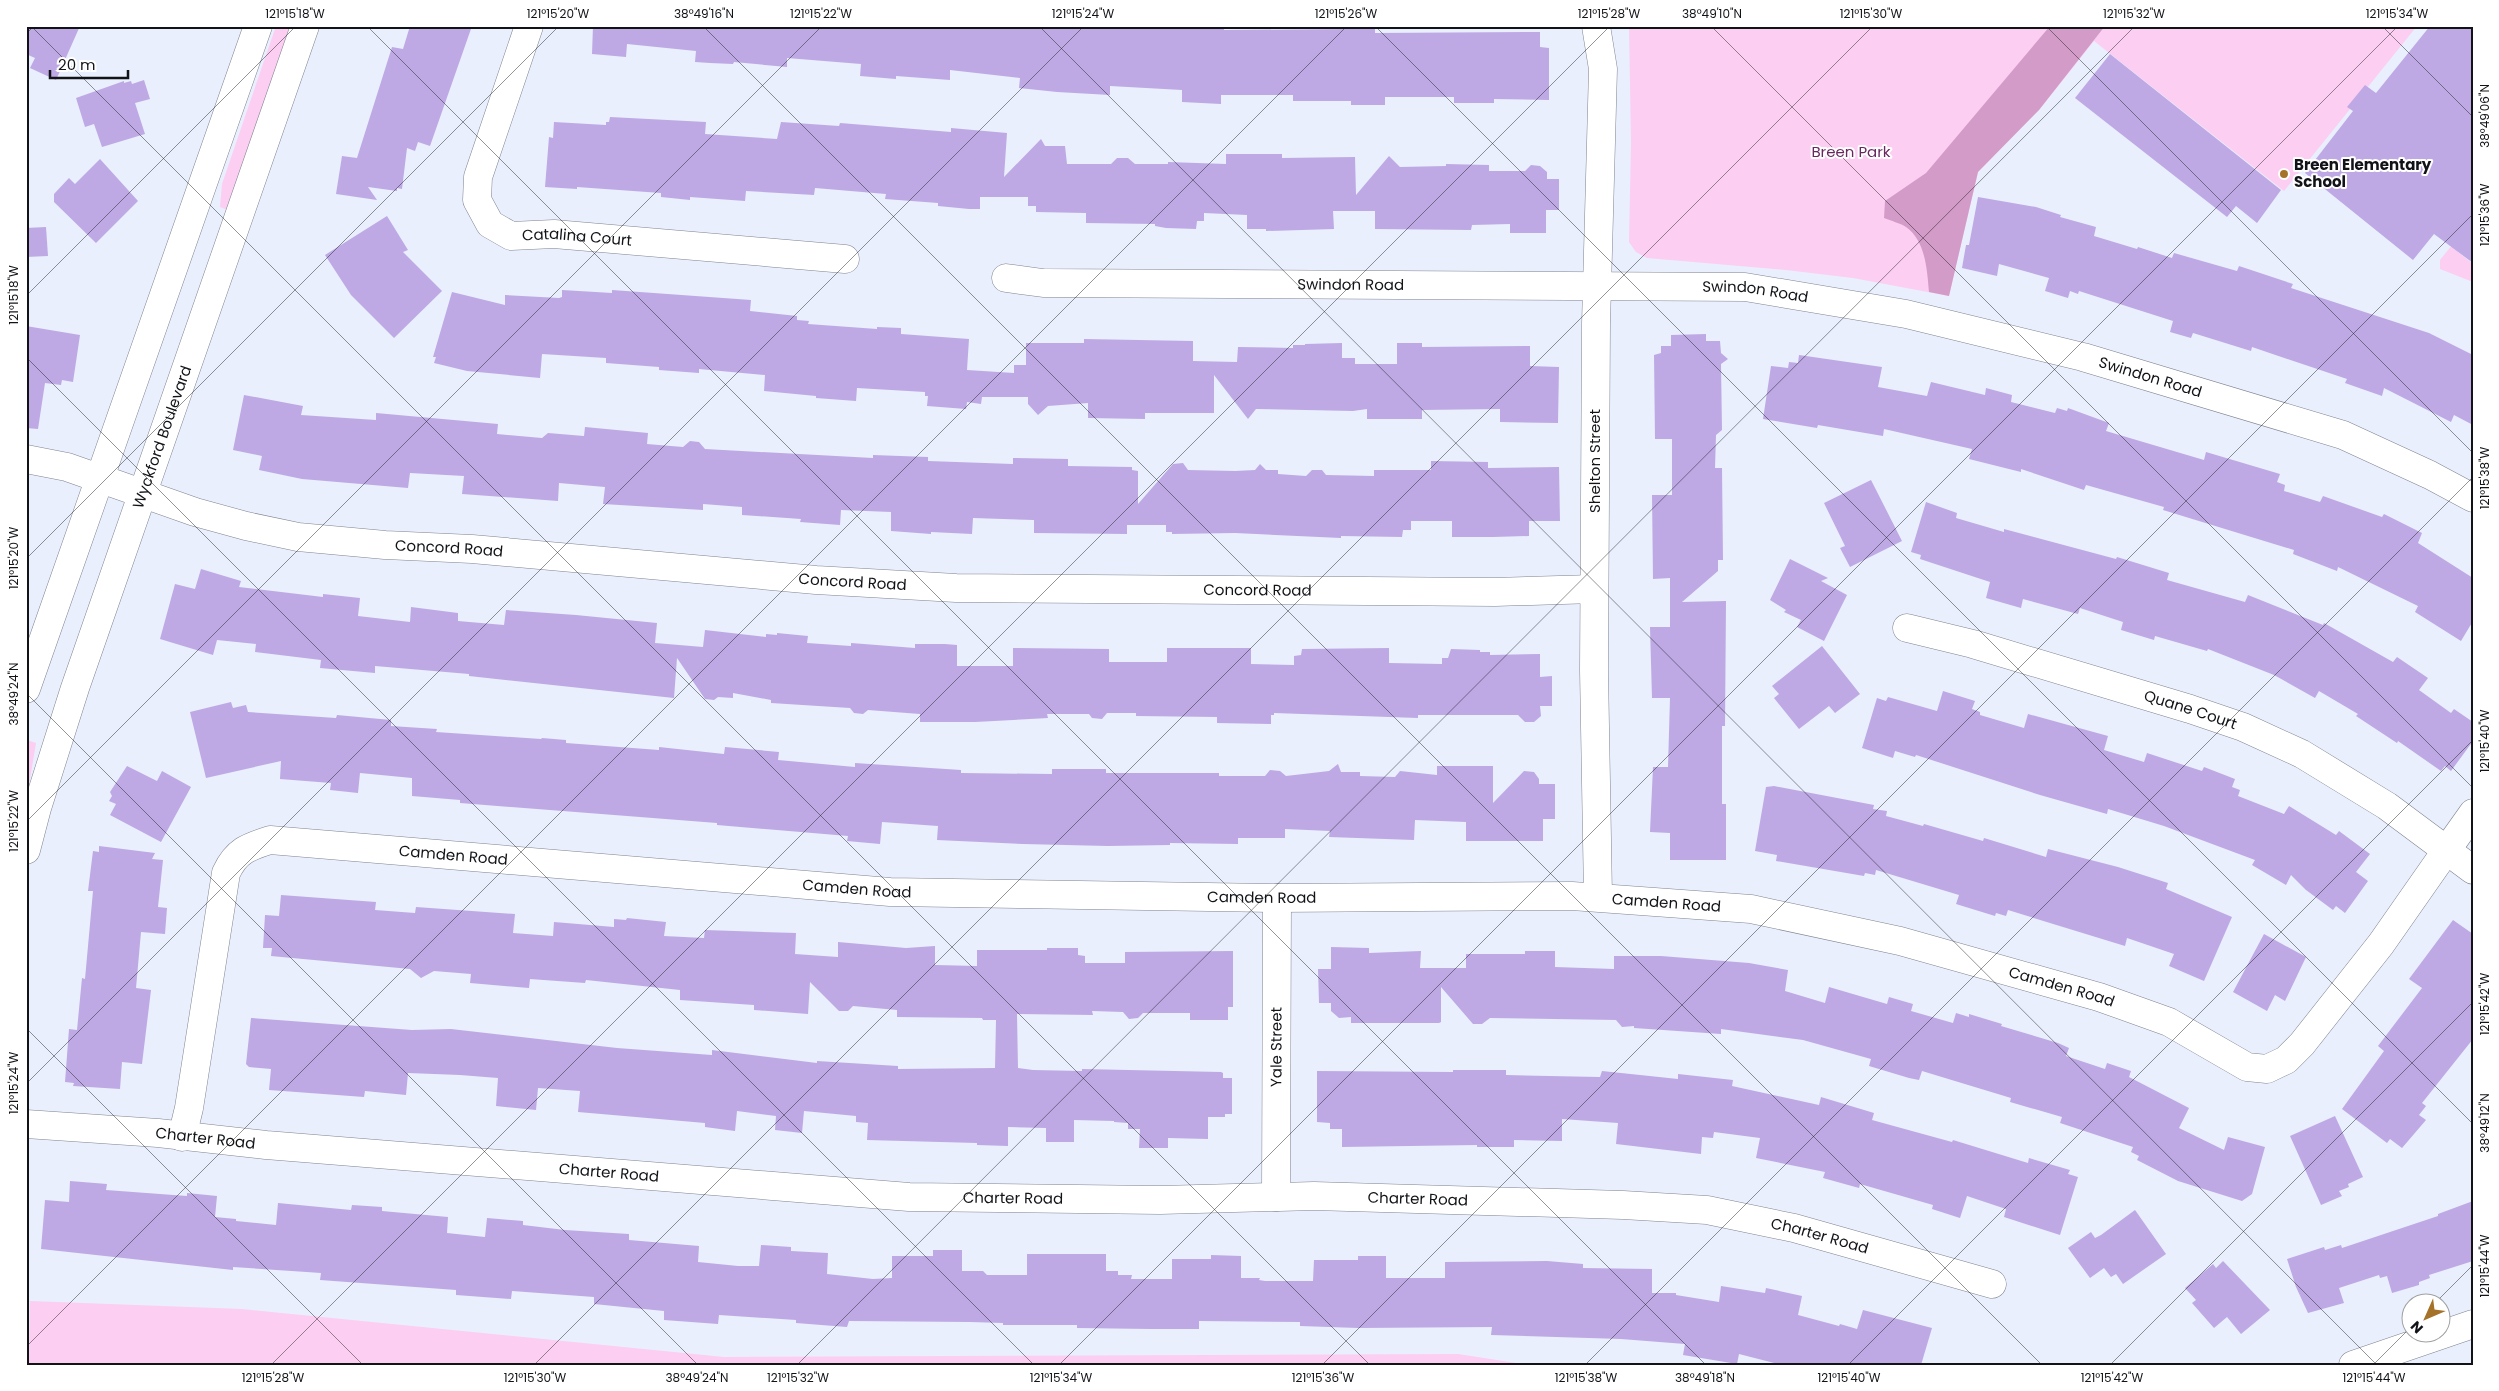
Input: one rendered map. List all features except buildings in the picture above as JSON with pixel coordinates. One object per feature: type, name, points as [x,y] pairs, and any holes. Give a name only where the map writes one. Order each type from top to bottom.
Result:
[{"type":"street","name":"Wyckford Boulevard","points":[[26,850],[37,808],[75,688],[120,486],[258,26]]},
{"type":"street","name":"Wyckford Boulevard","points":[[26,689],[120,486],[305,26]]},
{"type":"street","name":"Catalina Court","points":[[529,26],[478,177],[477,200],[490,224],[511,236],[564,235],[845,258]]},
{"type":"street","name":"Shelton Street","points":[[1596,26],[1603,69],[1596,288],[1594,589],[1598,896]]},
{"type":"street","name":"Swindon Road","points":[[1006,278],[1043,283],[1596,288],[1745,287],[1906,314],[2083,357],[2343,435],[2430,475],[2473,498]]},
{"type":"street","name":"Concord Road","points":[[26,459],[66,467],[246,526],[298,537],[816,580],[956,588],[1485,592],[1594,589]]},
{"type":"street","name":"Quane Court","points":[[1907,628],[1974,644],[2190,709],[2243,727],[2302,754],[2362,790],[2387,806],[2473,870]]},
{"type":"street","name":"Camden Road","points":[[182,1137],[190,1108],[226,873],[233,859],[250,846],[270,840],[890,892],[1277,898],[1598,896],[1751,909],[1900,941],[1996,966],[2108,1000],[2169,1022],[2247,1067],[2267,1069],[2286,1060],[2302,1044],[2380,944],[2473,813]]},
{"type":"street","name":"Yale Street","points":[[1276,1197],[1277,898]]},
{"type":"street","name":"Charter Road","points":[[26,1124],[158,1133],[182,1137],[910,1197],[1160,1200],[1276,1197],[1623,1204],[1707,1210],[1803,1230],[1992,1284]]},
{"type":"street","points":[[2354,1365],[2473,1324]]},
{"type":"green space","points":[[276,26],[293,26],[230,211],[220,207],[222,184]]},
{"type":"green space","name":"Breen Park","points":[[1629,26],[2417,26],[2284,191],[2094,41],[2039,110],[1978,172],[1949,296],[1853,278],[1647,258],[1636,252],[1629,242],[1631,143]]},
{"type":"green space","points":[[2473,219],[2473,232],[2458,252],[2473,264],[2473,282],[2440,269],[2440,260]]},
{"type":"green space","points":[[26,741],[36,743],[26,803]]},
{"type":"green space","points":[[30,1301],[242,1309],[724,1357],[1458,1354],[1530,1365],[29,1365]]},
{"type":"shaded area","points":[[2050,26],[2105,26],[2039,110],[1978,172],[1949,296],[1929,292],[1922,248],[1913,233],[1906,227],[1884,218],[1885,201],[1926,173]]},
{"type":"place","name":"Breen Elementary School","points":[[2284,174]]}]
